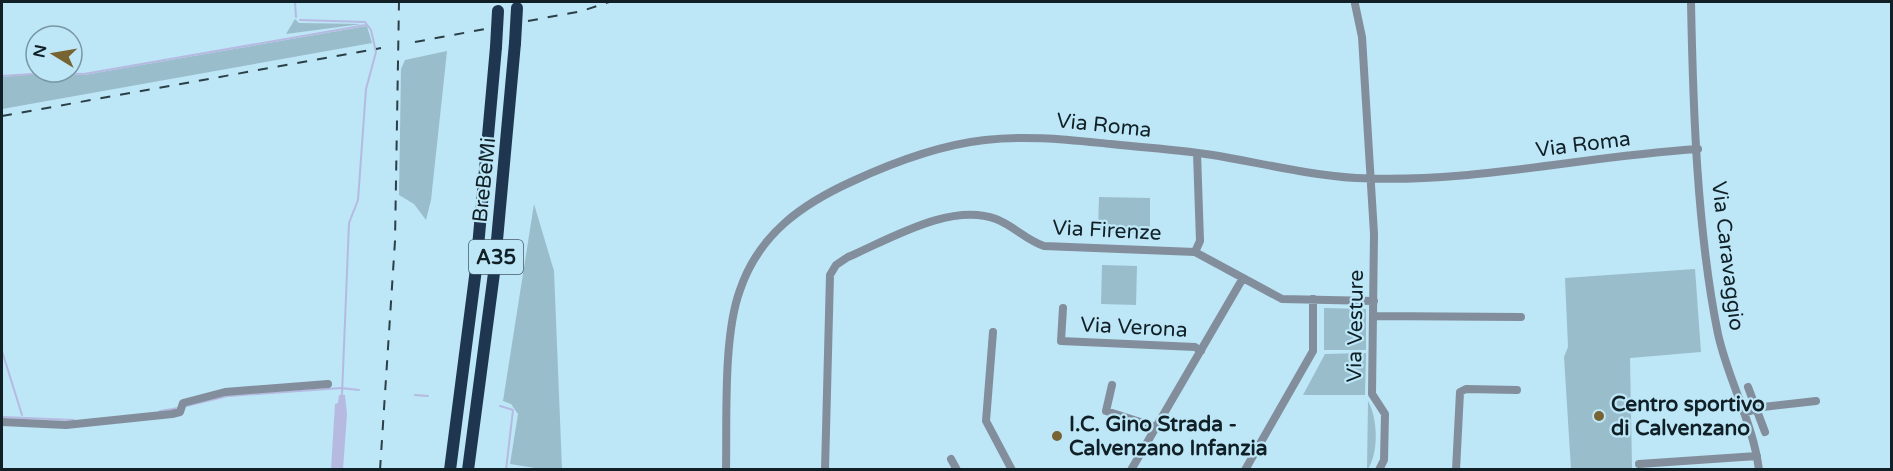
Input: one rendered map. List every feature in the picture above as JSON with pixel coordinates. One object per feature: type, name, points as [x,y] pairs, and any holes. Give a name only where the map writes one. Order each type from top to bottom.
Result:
[{"type":"highway","name":"BreBeMi","points":[[468,470],[494,273],[518,5]]},
{"type":"highway","name":"BreBeMi","points":[[450,470],[476,269],[498,6]]},
{"type":"street","name":"Via Caravaggio","points":[[1691,2],[1706,263],[1717,326],[1757,456],[1759,470]]},
{"type":"street","name":"Via Vesture","points":[[1355,4],[1362,37],[1371,178],[1374,301],[1372,394],[1385,414],[1384,460],[1379,470]]},
{"type":"street","name":"Via Roma","points":[[726,470],[730,344],[740,290],[767,240],[802,207],[858,178],[921,154],[983,140],[1036,137],[1197,153],[1324,175],[1371,178],[1460,177],[1698,149]]},
{"type":"street","points":[[1195,252],[1200,241],[1197,153]]},
{"type":"street","name":"Via Firenze","points":[[825,470],[828,284],[836,265],[848,257],[949,216],[965,213],[997,220],[1015,229],[1029,241],[1044,246],[1195,252],[1282,299],[1374,301]]},
{"type":"street","name":"Via Verona","points":[[1131,470],[1243,278]]},
{"type":"street","points":[[1245,470],[1313,351],[1313,299]]},
{"type":"street","name":"Via Verona","points":[[1063,308],[1061,341],[1195,348],[1201,351]]},
{"type":"street","points":[[1373,316],[1521,317]]},
{"type":"street","points":[[993,332],[986,422],[1012,470]]},
{"type":"street","points":[[2,422],[66,425],[120,422],[181,407],[225,392],[328,384]]},
{"type":"street","points":[[1112,385],[1106,411],[1156,426]]},
{"type":"street","points":[[1748,387],[1765,432]]},
{"type":"street","points":[[1456,470],[1460,392],[1466,389],[1517,390]]},
{"type":"street","points":[[1744,413],[1816,401]]},
{"type":"street","points":[[1639,464],[1757,456]]},
{"type":"street","points":[[951,459],[957,470]]},
{"type":"shaded area","points":[[295,19],[299,23],[362,24],[286,34]]},
{"type":"shaded area","points":[[367,26],[372,43],[2,109],[2,77],[24,75],[24,84],[84,84],[84,75]]},
{"type":"shaded area","points":[[447,51],[431,200],[426,220],[414,204],[399,195],[401,69],[405,60]]},
{"type":"shaded area","points":[[1099,197],[1150,198],[1150,233],[1098,232]]},
{"type":"shaded area","points":[[534,204],[554,271],[562,469],[541,469],[510,464],[518,414],[511,404],[503,401]]},
{"type":"shaded area","points":[[1102,265],[1137,266],[1136,305],[1101,304]]},
{"type":"shaded area","name":"Centro sportivo di Calvenzano","points":[[1695,269],[1701,352],[1630,358],[1632,469],[1571,469],[1564,357],[1568,347],[1565,278]]},
{"type":"shaded area","points":[[1324,308],[1366,309],[1366,350],[1324,350]]},
{"type":"shaded area","points":[[1366,353],[1365,395],[1303,395],[1325,354]]},
{"type":"shaded area","points":[[339,395],[345,395],[347,414],[343,469],[331,469],[335,404],[338,403]]},
{"type":"shaded area","points":[[1368,401],[1374,417],[1376,436],[1374,455],[1367,470]]},
{"type":"waterway","points":[[295,2],[296,17]]},
{"type":"waterway","points":[[300,20],[365,22],[371,30],[376,52],[366,89],[358,200],[349,223],[342,395]]},
{"type":"waterway","points":[[2,76],[47,73],[84,74],[366,25]]},
{"type":"waterway","points":[[2,351],[22,415]]},
{"type":"waterway","points":[[186,406],[228,396],[341,388],[359,390]]},
{"type":"waterway","points":[[415,395],[428,396]]},
{"type":"waterway","points":[[500,406],[513,410],[506,470]]},
{"type":"waterway","points":[[160,411],[178,408]]},
{"type":"waterway","points":[[2,417],[74,420]]},
{"type":"railway","points":[[380,470],[395,241],[399,2]]},
{"type":"railway","points":[[528,21],[582,11],[609,2]]},
{"type":"railway","points":[[415,42],[485,29]]},
{"type":"railway","points":[[2,116],[381,48]]},
{"type":"place","name":"Centro sportivo di Calvenzano","points":[[1599,416]]},
{"type":"place","name":"I.C. Gino Strada - Calvenzano Infanzia","points":[[1057,436]]}]
